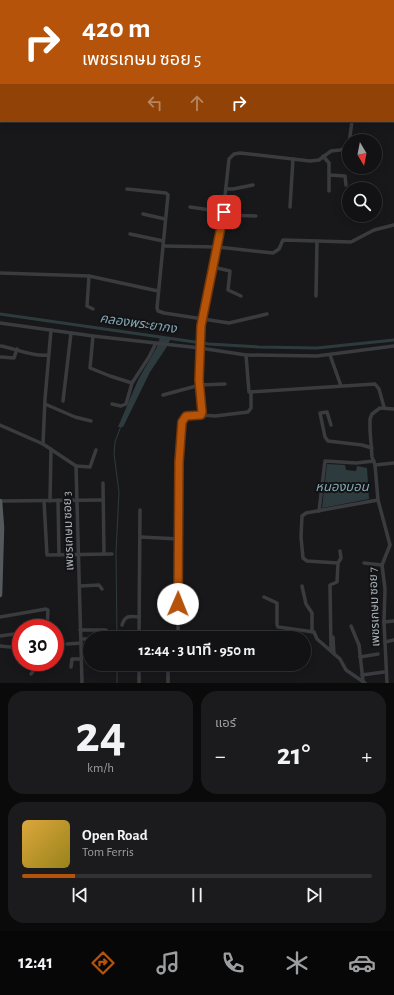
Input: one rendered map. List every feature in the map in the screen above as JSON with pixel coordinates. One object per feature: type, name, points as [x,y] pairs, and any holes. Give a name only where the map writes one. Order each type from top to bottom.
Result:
[{"type":"main road","points":[[0,501],[2,528],[0,595]]},
{"type":"street","points":[[201,415],[203,409],[200,385],[200,337],[202,319],[224,214],[229,159],[234,154],[310,161],[319,160],[330,151],[346,148],[349,144],[352,122]]},
{"type":"street","points":[[323,156],[328,161],[330,175],[329,191]]},
{"type":"street","points":[[290,207],[293,159]]},
{"type":"street","points":[[330,175],[345,176],[346,182]]},
{"type":"street","points":[[226,188],[234,189],[253,185]]},
{"type":"street","points":[[128,189],[168,194],[158,291],[158,311],[202,319],[231,322],[267,314]]},
{"type":"street","points":[[190,207],[224,214],[256,216]]},
{"type":"street","points":[[143,214],[165,219]]},
{"type":"street","points":[[130,234],[163,244],[218,246],[273,252],[278,249],[283,240],[351,242],[374,230],[394,225]]},
{"type":"street","points":[[316,296],[318,241]]},
{"type":"street","points":[[213,267],[230,271],[228,290],[241,296]]},
{"type":"street","points":[[0,273],[89,276],[158,291]]},
{"type":"street","points":[[89,276],[87,306],[93,309]]},
{"type":"street","points":[[0,322],[92,336],[168,345],[200,347],[246,355],[330,355],[394,346]]},
{"type":"street","points":[[43,444],[48,354],[52,330]]},
{"type":"street","points":[[64,401],[72,333]]},
{"type":"street","points":[[92,336],[90,368],[132,383]]},
{"type":"street","points":[[112,404],[121,406],[126,404],[132,383],[149,357],[156,343]]},
{"type":"street","points":[[1,346],[17,349],[34,355],[48,354]]},
{"type":"street","points":[[1,357],[14,358],[17,349]]},
{"type":"street","points":[[178,631],[180,539],[179,462],[182,422],[184,417],[188,415],[215,416],[248,412],[251,408],[251,392],[246,355]]},
{"type":"street","points":[[330,355],[341,386]]},
{"type":"street","points":[[163,395],[200,385],[225,384]]},
{"type":"street","points":[[251,392],[375,384],[378,386],[384,408],[394,409]]},
{"type":"street","points":[[45,404],[71,415],[92,421]]},
{"type":"street","name":"เพชรเกษม ซอย 7","points":[[384,408],[376,410],[370,419],[378,500],[390,545],[382,565],[385,589],[384,622],[387,683]]},
{"type":"street","points":[[331,425],[327,412],[320,413],[324,437],[328,441],[362,445],[372,448]]},
{"type":"street","points":[[0,425],[43,444],[76,466],[90,467],[96,450]]},
{"type":"street","points":[[50,500],[51,449]]},
{"type":"street","points":[[319,511],[325,461],[394,463]]},
{"type":"street","name":"เพชรเกษม ซอย 3","points":[[76,466],[82,683]]},
{"type":"street","points":[[103,483],[104,554]]},
{"type":"street","points":[[58,500],[59,555]]},
{"type":"street","points":[[0,501],[103,500]]},
{"type":"street","points":[[338,563],[307,561],[303,558],[301,518],[306,513],[378,500]]},
{"type":"street","points":[[44,501],[46,554],[112,554]]},
{"type":"street","points":[[139,631],[141,537],[140,510]]},
{"type":"street","points":[[141,537],[180,539]]},
{"type":"street","points":[[332,653],[330,585],[337,582],[338,563],[341,558],[340,551]]},
{"type":"street","points":[[364,563],[382,565]]},
{"type":"street","points":[[80,586],[96,584],[102,589]]},
{"type":"street","points":[[302,586],[306,604],[312,613],[313,632],[317,639],[340,659],[346,670],[364,682]]},
{"type":"street","points":[[264,597],[277,603],[278,627],[313,632]]},
{"type":"street","points":[[0,617],[46,609],[48,610],[48,619]]},
{"type":"street","points":[[122,625],[126,617],[139,617]]},
{"type":"street","points":[[384,622],[394,621]]},
{"type":"street","points":[[351,626],[359,645],[364,682]]},
{"type":"street","points":[[80,630],[106,630]]},
{"type":"street","points":[[0,636],[12,634]]},
{"type":"street","points":[[332,653],[333,637]]},
{"type":"street","points":[[385,642],[394,640]]},
{"type":"street","points":[[67,644],[81,641]]},
{"type":"street","points":[[0,646],[12,647]]},
{"type":"street","points":[[360,657],[378,654]]},
{"type":"street","points":[[71,667],[72,659],[81,659]]},
{"type":"street","points":[[31,674],[34,671]]},
{"type":"street","points":[[139,671],[139,683]]},
{"type":"street","points":[[168,671],[168,683]]},
{"type":"street","points":[[362,675],[384,672]]},
{"type":"water","points":[[160,337],[171,338],[150,372],[123,427],[118,427],[138,380],[157,347]]},
{"type":"water","name":"หนองบอน","points":[[327,464],[345,465],[346,470],[356,471],[357,466],[367,468],[369,499],[322,508]]},
{"type":"waterway","name":"คลองพระยากง","points":[[0,314],[209,344],[317,348],[394,340]]},
{"type":"waterway","points":[[117,631],[116,553],[119,492],[114,454],[115,442],[121,426]]},
{"type":"waterway","points":[[117,671],[117,683]]},
{"type":"route","points":[[178,604],[180,539],[179,462],[182,441],[182,422],[184,417],[188,415],[201,415],[203,409],[199,380],[201,326],[224,212]]}]
